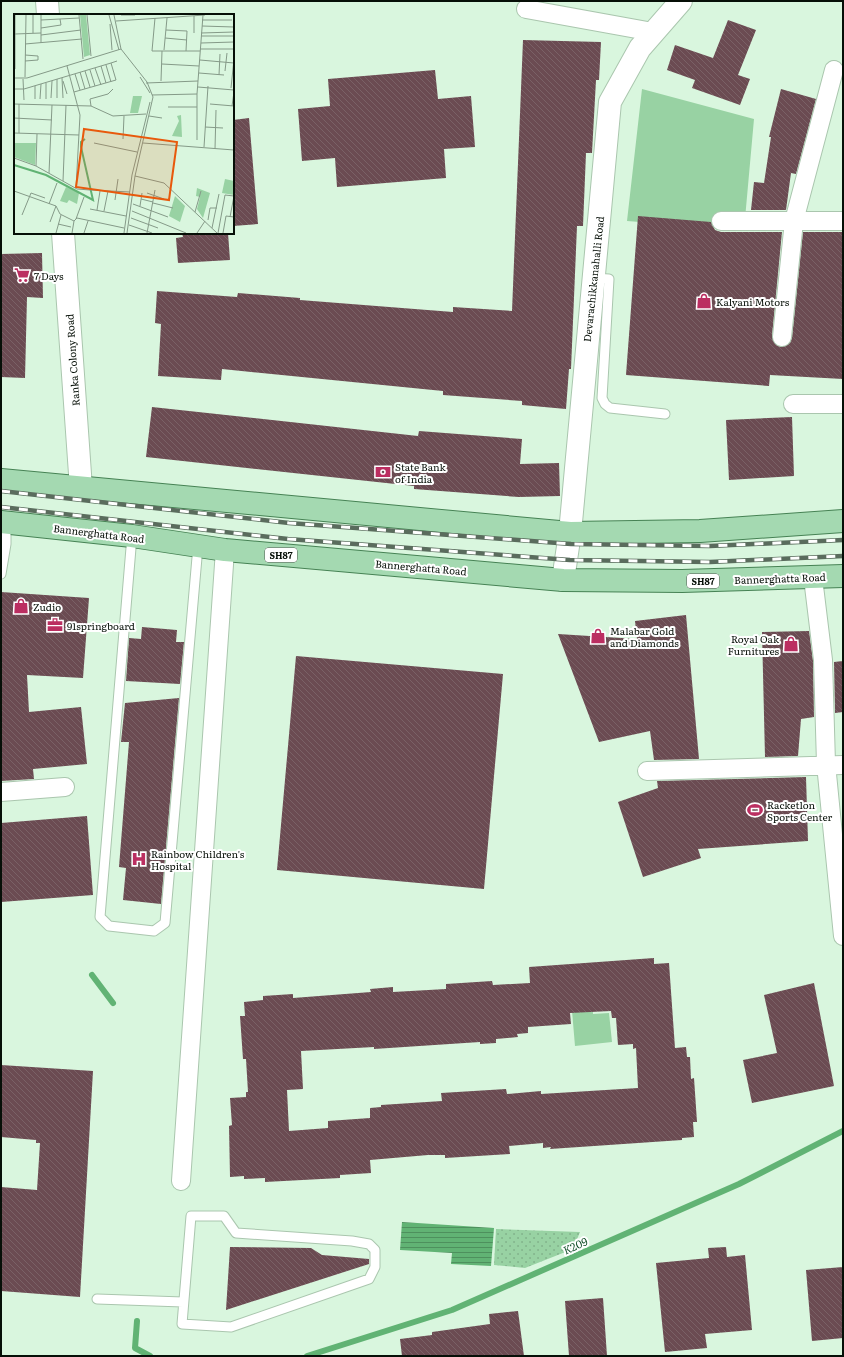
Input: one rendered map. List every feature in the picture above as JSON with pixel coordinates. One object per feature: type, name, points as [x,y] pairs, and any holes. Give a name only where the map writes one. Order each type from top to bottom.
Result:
[{"type":"main road","points":[[1,480],[570,533],[700,531],[843,521]]},
{"type":"main road","name":"Bannerghatta Road","points":[[4,522],[132,536],[225,550],[563,580],[682,581],[843,576]]},
{"type":"street","points":[[47,1],[48,14]]},
{"type":"street","name":"Devarachikkanahalli Road","points":[[563,580],[570,533],[610,102],[640,48],[681,1]]},
{"type":"street","points":[[526,9],[653,32]]},
{"type":"street","points":[[782,337],[794,221],[834,70]]},
{"type":"street","points":[[721,220],[843,221]]},
{"type":"street","name":"Ranka Colony Road","points":[[63,234],[81,488]]},
{"type":"street","points":[[793,404],[843,404]]},
{"type":"street","points":[[181,1181],[225,550]]},
{"type":"street","points":[[813,578],[835,765],[843,936]]},
{"type":"street","points":[[647,771],[835,765]]},
{"type":"street","points":[[1,792],[65,787]]},
{"type":"lane","points":[[593,278],[609,279],[602,398],[605,404],[610,408],[665,414]]},
{"type":"lane","points":[[1,574],[6,544],[4,522]]},
{"type":"lane","points":[[132,536],[100,917],[109,926],[154,931],[165,923],[198,546]]},
{"type":"lane","points":[[191,1216],[224,1216],[236,1233],[352,1241],[369,1244],[375,1250],[375,1267],[369,1279],[231,1327],[182,1324],[183,1302],[191,1216]]},
{"type":"lane","points":[[97,1300],[183,1302]]},
{"type":"shaded area","points":[[642,89],[754,119],[744,230],[627,221]]},
{"type":"shaded area","points":[[592,998],[593,1014],[609,1013],[612,1042],[575,1046],[571,999]]},
{"type":"shaded area","points":[[402,1222],[494,1228],[491,1266],[451,1264],[452,1253],[400,1250]]},
{"type":"shaded area","points":[[496,1229],[580,1232],[573,1249],[525,1268],[494,1265]]},
{"type":"building","points":[[728,20],[756,30],[738,75],[750,79],[740,105],[692,88],[695,80],[667,70],[675,45],[713,58]]},
{"type":"building","points":[[523,40],[601,42],[599,80],[596,80],[592,153],[586,153],[583,226],[577,226],[571,369],[569,369],[566,409],[522,405],[522,401],[443,395],[443,391],[222,369],[221,380],[158,376],[161,324],[155,323],[157,291],[237,297],[238,293],[300,298],[300,300],[453,312],[453,307],[512,311]]},
{"type":"building","points":[[435,70],[438,99],[471,96],[475,147],[444,149],[446,178],[337,187],[335,158],[302,161],[298,109],[330,106],[328,79]]},
{"type":"building","points":[[781,89],[816,99],[796,174],[791,173],[786,210],[751,210],[754,182],[764,183],[771,137],[769,137]]},
{"type":"building","points":[[249,118],[258,224],[234,226],[234,120]]},
{"type":"building","name":"Kalyani Motors","points":[[638,216],[711,222],[715,230],[721,232],[782,232],[772,336],[776,345],[781,347],[790,343],[792,338],[803,232],[843,232],[843,379],[770,375],[769,386],[626,375]]},
{"type":"building","points":[[182,234],[228,234],[230,260],[178,263],[176,238],[183,237]]},
{"type":"building","points":[[42,253],[43,298],[27,297],[25,378],[1,377],[1,254]]},
{"type":"building","points":[[152,407],[418,436],[419,431],[522,439],[520,464],[559,463],[560,496],[519,497],[414,489],[414,486],[146,457]]},
{"type":"building","points":[[792,417],[794,476],[729,480],[726,420]]},
{"type":"building","points":[[1,592],[89,598],[83,678],[27,675],[29,712],[81,707],[87,764],[33,769],[34,779],[1,781]]},
{"type":"building","points":[[686,615],[699,759],[654,760],[650,731],[599,742],[558,634],[637,639],[635,621]]},
{"type":"building","points":[[142,627],[177,630],[176,642],[184,642],[180,684],[126,681],[129,638],[141,639]]},
{"type":"building","points":[[809,631],[813,661],[814,717],[801,719],[798,756],[765,757],[762,632]]},
{"type":"building","points":[[296,656],[503,674],[484,889],[277,870]]},
{"type":"building","points":[[843,661],[843,712],[835,713],[834,662]]},
{"type":"building","points":[[179,698],[161,904],[123,900],[126,868],[119,867],[129,742],[121,742],[125,703]]},
{"type":"building","points":[[806,777],[808,841],[698,849],[701,858],[643,877],[618,802],[658,788],[657,781]]},
{"type":"building","points":[[87,816],[93,895],[1,902],[1,823]]},
{"type":"building","points":[[654,958],[654,964],[669,963],[675,1048],[686,1047],[687,1057],[690,1057],[691,1079],[694,1078],[697,1122],[693,1122],[694,1137],[682,1138],[682,1140],[550,1149],[551,1147],[543,1148],[543,1143],[509,1146],[510,1154],[445,1158],[445,1155],[428,1155],[370,1160],[371,1173],[340,1175],[340,1178],[265,1182],[265,1178],[244,1179],[244,1176],[230,1177],[229,1126],[232,1125],[230,1098],[246,1097],[246,1092],[248,1092],[246,1059],[243,1059],[240,1016],[245,1016],[244,1002],[263,1000],[263,996],[293,994],[293,998],[371,992],[370,989],[393,987],[393,992],[446,989],[446,984],[492,981],[493,985],[530,983],[529,967]],"holes":[[[611,1011],[612,1018],[616,1018],[618,1045],[633,1044],[633,1049],[636,1048],[638,1088],[541,1094],[541,1091],[507,1094],[506,1089],[441,1093],[442,1101],[381,1105],[381,1107],[370,1108],[370,1118],[328,1121],[328,1128],[289,1131],[287,1090],[303,1089],[301,1051],[374,1047],[374,1049],[480,1042],[480,1044],[496,1043],[496,1039],[518,1037],[517,1034],[528,1033],[528,1027],[571,1024],[570,1013]]]},
{"type":"building","points":[[814,983],[834,1086],[752,1103],[743,1060],[777,1053],[764,995]]},
{"type":"building","points":[[1,1065],[93,1071],[80,1297],[1,1291],[1,1187],[37,1190],[40,1143],[36,1143],[36,1140],[1,1137]]},
{"type":"building","points":[[230,1247],[311,1248],[322,1255],[369,1259],[369,1264],[226,1310]]},
{"type":"building","points":[[726,1247],[727,1257],[745,1255],[752,1330],[705,1334],[707,1348],[665,1352],[656,1263],[709,1258],[708,1248]]},
{"type":"building","points":[[843,1267],[843,1338],[812,1341],[806,1270]]},
{"type":"building","points":[[603,1298],[607,1356],[569,1356],[565,1301]]},
{"type":"building","points":[[518,1311],[524,1356],[402,1356],[400,1339],[432,1335],[432,1332],[490,1324],[489,1314]]},
{"type":"waterway","name":"K209","points":[[92,975],[113,1003]]},
{"type":"waterway","name":"K209","points":[[307,1356],[452,1310],[739,1184],[843,1131]]},
{"type":"waterway","name":"K209","points":[[137,1321],[135,1348],[150,1356]]},
{"type":"railway","points":[[1,491],[289,523],[571,544],[710,546],[843,540]]},
{"type":"railway","points":[[1,507],[288,539],[570,560],[710,562],[843,556]]},
{"type":"place","name":"7 Days","points":[[22,275]]},
{"type":"place","name":"Kalyani Motors","points":[[704,301]]},
{"type":"place","name":"State Bank of India","points":[[383,472]]},
{"type":"place","name":"Zudio","points":[[21,606]]},
{"type":"place","name":"91springboard","points":[[55,625]]},
{"type":"place","name":"Malabar Gold and Diamonds","points":[[598,636]]},
{"type":"place","name":"Royal Oak Furnitures","points":[[791,644]]},
{"type":"place","name":"Racketlon Sports Center","points":[[755,810]]},
{"type":"place","name":"Rainbow Children's Hospital","points":[[139,859]]}]
